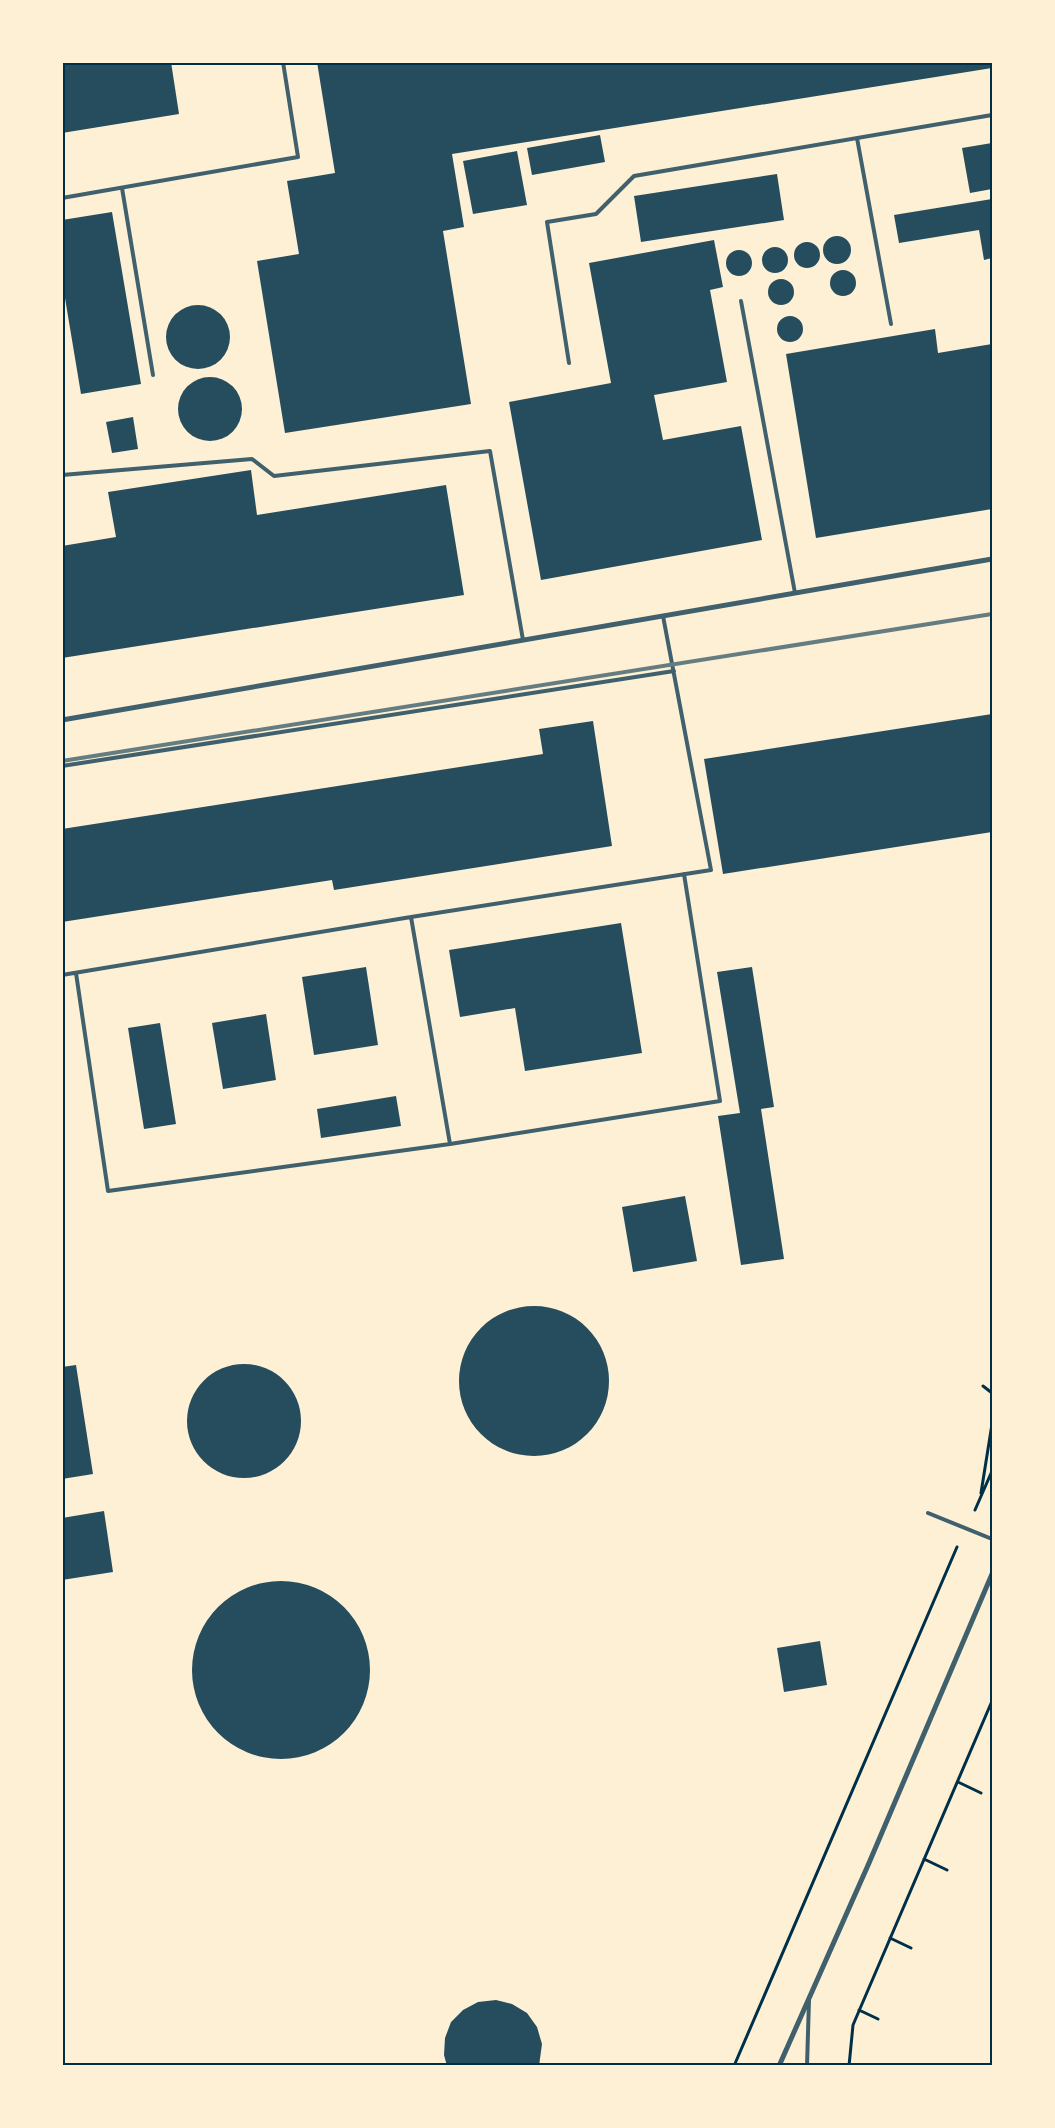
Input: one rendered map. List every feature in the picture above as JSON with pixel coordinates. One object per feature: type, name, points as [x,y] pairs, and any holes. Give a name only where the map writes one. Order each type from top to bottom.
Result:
[{"type":"street","points":[[62,720],[992,559]]},
{"type":"street","points":[[779,2066],[992,1574]]},
{"type":"lane","points":[[62,198],[298,157],[284,62]]},
{"type":"lane","points":[[569,363],[547,222],[596,214],[634,176],[992,115]]},
{"type":"lane","points":[[857,138],[891,324]]},
{"type":"lane","points":[[122,188],[153,375]]},
{"type":"lane","points":[[741,302],[795,593]]},
{"type":"lane","points":[[62,475],[252,459],[274,476],[490,451],[523,640]]},
{"type":"lane","points":[[62,976],[411,917],[711,870],[664,616]]},
{"type":"lane","points":[[62,766],[674,671]]},
{"type":"lane","points":[[76,973],[108,1191],[450,1144],[720,1101],[684,874]]},
{"type":"lane","points":[[411,917],[450,1144]]},
{"type":"lane","points":[[928,1513],[992,1539]]},
{"type":"lane","points":[[807,2066],[810,1996]]},
{"type":"path","points":[[983,1386],[992,1393]]},
{"type":"path","points":[[980,1498],[992,1424]]},
{"type":"path","points":[[734,2066],[956,1549]]},
{"type":"path","points":[[849,2066],[853,2025],[992,1707],[992,1701]]},
{"type":"path","points":[[958,1782],[981,1793]]},
{"type":"path","points":[[924,1859],[948,1870]]},
{"type":"path","points":[[890,1938],[911,1948]]},
{"type":"path","points":[[859,2010],[878,2019]]},
{"type":"building","points":[[62,62],[171,62],[179,114],[62,133]]},
{"type":"building","points":[[317,62],[992,62],[992,68],[452,154],[464,227],[443,231],[471,404],[285,433],[257,261],[299,254],[287,181],[335,173]]},
{"type":"building","points":[[600,135],[605,162],[532,175],[527,148]]},
{"type":"building","points":[[992,143],[992,189],[970,193],[962,148]]},
{"type":"building","points":[[517,151],[527,205],[473,214],[463,161]]},
{"type":"building","points":[[777,174],[784,220],[641,242],[634,196]]},
{"type":"building","points":[[992,199],[992,258],[984,260],[979,230],[899,243],[894,215]]},
{"type":"building","points":[[112,212],[141,384],[81,394],[62,280],[62,220]]},
{"type":"building","points":[[837,236],[847,240],[851,250],[847,260],[837,264],[827,260],[823,250],[827,240]]},
{"type":"building","points":[[714,240],[723,287],[710,290],[727,382],[654,395],[663,440],[741,426],[762,540],[541,580],[509,402],[611,383],[589,263]]},
{"type":"building","points":[[807,242],[817,245],[820,255],[817,265],[807,268],[797,265],[794,255],[797,245]]},
{"type":"building","points":[[775,247],[785,250],[788,260],[785,270],[775,273],[765,270],[762,260],[765,250]]},
{"type":"building","points":[[739,250],[749,253],[752,263],[749,273],[739,276],[729,273],[726,263],[729,253]]},
{"type":"building","points":[[843,270],[853,273],[856,283],[853,293],[843,296],[833,293],[830,283],[833,273]]},
{"type":"building","points":[[781,279],[791,282],[794,292],[791,302],[781,305],[771,302],[768,292],[771,282]]},
{"type":"building","points":[[192,305],[204,305],[221,314],[228,325],[230,337],[228,349],[221,360],[204,369],[192,369],[180,364],[171,355],[166,343],[166,331],[171,319],[180,310]]},
{"type":"building","points":[[790,316],[799,320],[803,329],[799,338],[790,342],[781,338],[777,329],[781,320]]},
{"type":"building","points":[[935,329],[938,353],[992,344],[992,509],[816,538],[786,354]]},
{"type":"building","points":[[204,377],[216,377],[233,386],[240,397],[242,409],[240,421],[233,432],[216,441],[204,441],[192,436],[183,427],[178,415],[178,403],[183,391],[192,382]]},
{"type":"building","points":[[133,417],[138,449],[112,453],[106,422]]},
{"type":"building","points":[[251,470],[257,515],[446,485],[464,595],[62,658],[62,546],[116,537],[108,492]]},
{"type":"building","points":[[992,714],[992,832],[723,874],[704,759]]},
{"type":"building","points":[[593,721],[612,846],[334,890],[332,880],[62,922],[62,829],[543,754],[539,729]]},
{"type":"building","points":[[621,923],[642,1053],[525,1071],[515,1008],[460,1017],[449,950]]},
{"type":"building","points":[[366,967],[378,1045],[314,1055],[302,977]]},
{"type":"building","points":[[752,967],[774,1107],[761,1109],[784,1259],[741,1265],[718,1116],[740,1113],[717,972]]},
{"type":"building","points":[[266,1014],[276,1080],[223,1089],[212,1023]]},
{"type":"building","points":[[160,1023],[176,1124],[144,1129],[128,1028]]},
{"type":"building","points":[[396,1096],[401,1126],[321,1138],[317,1109]]},
{"type":"building","points":[[685,1196],[697,1261],[633,1272],[622,1207]]},
{"type":"building","points":[[534,1306],[563,1312],[587,1328],[603,1352],[609,1381],[603,1410],[587,1434],[563,1450],[534,1456],[505,1450],[481,1434],[465,1410],[459,1381],[465,1352],[481,1328],[505,1312]]},
{"type":"building","points":[[244,1364],[266,1369],[284,1381],[296,1399],[301,1421],[296,1443],[284,1461],[266,1473],[244,1478],[222,1473],[204,1461],[192,1443],[187,1421],[192,1399],[204,1381],[222,1369]]},
{"type":"building","points":[[76,1365],[93,1474],[62,1479],[62,1367]]},
{"type":"building","points":[[104,1511],[113,1572],[62,1580],[62,1518]]},
{"type":"building","points":[[281,1581],[315,1588],[330,1596],[344,1607],[355,1621],[363,1636],[370,1670],[363,1704],[355,1719],[344,1733],[330,1744],[315,1752],[281,1759],[247,1752],[232,1744],[218,1733],[207,1719],[199,1704],[192,1670],[199,1636],[207,1621],[218,1607],[232,1596],[247,1588]]},
{"type":"building","points":[[820,1641],[827,1685],[784,1692],[777,1648]]},
{"type":"building","points":[[496,2000],[512,2004],[527,2013],[537,2027],[542,2044],[539,2066],[447,2066],[444,2055],[445,2038],[451,2022],[463,2010],[478,2002]]},
{"type":"railway","points":[[62,761],[992,614]]}]
